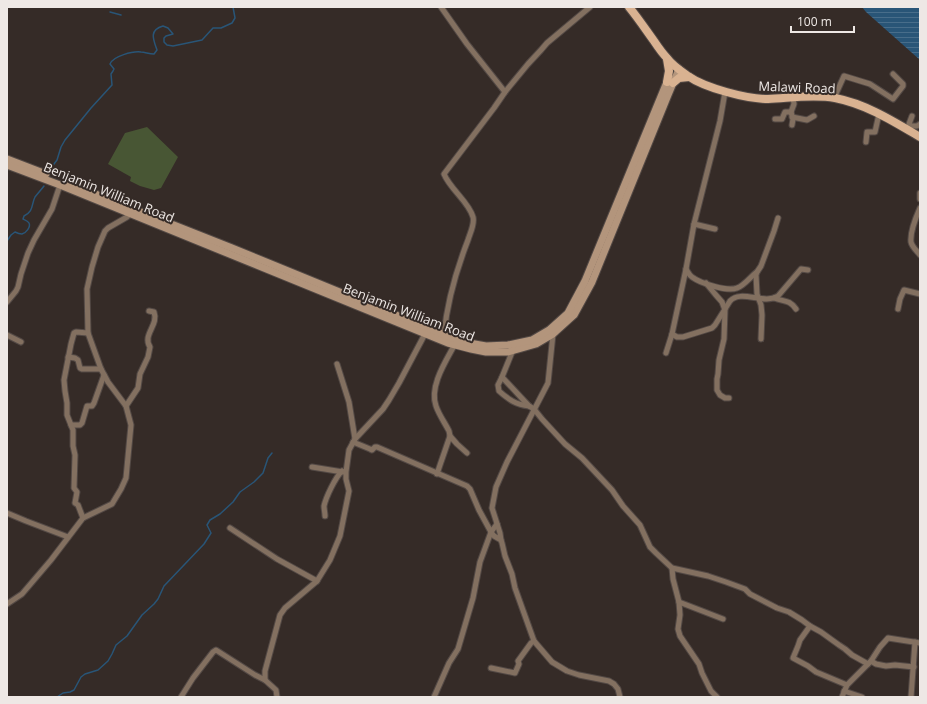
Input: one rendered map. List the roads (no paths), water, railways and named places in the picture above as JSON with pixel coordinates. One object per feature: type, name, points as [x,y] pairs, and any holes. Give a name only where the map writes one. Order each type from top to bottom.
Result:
[{"type":"main road","name":"Malawi Road","points":[[629,7],[667,58],[689,77],[725,92],[756,98],[834,98],[856,104],[879,114],[920,137]]},
{"type":"main road","points":[[667,58],[670,83],[679,78],[689,77]]},
{"type":"main road","name":"Benjamin William Road","points":[[7,159],[239,251],[427,330],[455,344],[471,350],[508,352],[513,347],[532,340],[549,330],[568,313],[585,281],[677,67]]},
{"type":"main road","name":"Benjamin William Road","points":[[7,164],[427,330],[473,344],[486,346],[508,345],[513,347],[536,344],[553,334],[574,315],[592,282],[670,83]]},
{"type":"street","points":[[441,7],[467,44],[505,92]]},
{"type":"street","points":[[444,335],[450,293],[474,220],[471,211],[446,180],[444,174],[505,92],[528,64],[547,43],[590,7]]},
{"type":"street","points":[[834,98],[844,76],[870,84],[893,99],[903,86],[903,84],[893,74]]},
{"type":"street","points":[[666,353],[672,334],[694,224],[720,121],[725,92]]},
{"type":"street","points":[[792,125],[794,104],[793,97]]},
{"type":"street","points":[[775,119],[782,119],[785,112],[807,120],[814,116]]},
{"type":"street","points":[[866,142],[867,132],[875,132],[879,114]]},
{"type":"street","points":[[912,116],[909,124],[911,126],[917,126],[920,124]]},
{"type":"street","points":[[7,302],[18,287],[28,254],[34,240],[52,209],[60,185]]},
{"type":"street","points":[[920,193],[920,199]]},
{"type":"street","points":[[920,208],[913,226],[911,242],[920,255]]},
{"type":"street","points":[[7,604],[22,594],[52,560],[83,518],[112,504],[126,478],[131,425],[126,406],[101,369],[88,332],[87,289],[98,247],[107,229],[127,217],[130,213]]},
{"type":"street","points":[[686,269],[688,274],[692,277],[720,288],[737,288],[742,286],[757,272],[761,266],[778,218]]},
{"type":"street","points":[[694,224],[715,228]]},
{"type":"street","points":[[774,298],[778,296],[801,269],[808,270]]},
{"type":"street","points":[[757,272],[757,294],[761,305],[762,315],[762,339]]},
{"type":"street","points":[[706,283],[722,302],[725,308],[726,317],[724,340],[719,360],[717,390],[720,395],[725,398],[730,398]]},
{"type":"street","points":[[898,309],[904,290],[920,294]]},
{"type":"street","points":[[672,334],[677,337],[683,337],[712,328],[715,326],[730,300],[739,296],[784,300],[792,303],[796,309]]},
{"type":"street","points":[[126,406],[137,390],[140,374],[148,357],[150,347],[148,344],[148,335],[153,327],[156,315],[154,312],[149,311]]},
{"type":"street","points":[[265,680],[265,671],[280,615],[285,608],[317,581],[330,560],[340,536],[348,491],[344,472],[354,440],[383,409],[389,400],[427,330]]},
{"type":"street","points":[[83,518],[78,505],[75,503],[77,492],[74,488],[73,430],[68,415],[64,380],[74,333],[88,332]]},
{"type":"street","points":[[553,334],[549,380],[531,407],[520,436],[506,462],[496,487],[492,508],[515,588],[534,641],[552,662],[568,672],[609,681],[618,688],[620,697]]},
{"type":"street","points":[[7,335],[21,342]]},
{"type":"street","points":[[455,344],[442,367],[434,390],[436,406],[449,431],[450,436],[468,453]]},
{"type":"street","points":[[513,347],[498,385],[499,390],[511,401],[523,406],[531,407]]},
{"type":"street","points":[[68,357],[78,360],[80,368],[82,369],[101,369]]},
{"type":"street","points":[[337,364],[348,402],[354,440]]},
{"type":"street","points":[[71,425],[80,425],[82,423],[87,406],[92,406],[94,403],[104,375]]},
{"type":"street","points":[[502,377],[565,444],[582,458],[612,490],[623,506],[640,525],[650,547],[672,568],[699,573],[738,586],[750,594],[789,612],[821,632],[852,655],[886,666],[895,665],[914,667]]},
{"type":"street","points":[[438,474],[450,436]]},
{"type":"street","points":[[354,440],[372,450],[377,448],[394,454],[467,486],[470,489],[479,510],[493,534],[501,540]]},
{"type":"street","points":[[312,468],[344,472]]},
{"type":"street","points":[[325,516],[324,506],[328,494],[336,479],[344,472]]},
{"type":"street","points":[[7,513],[68,537]]},
{"type":"street","points":[[434,697],[449,663],[458,649],[473,598],[480,562],[497,524]]},
{"type":"street","points":[[230,528],[277,559],[317,581]]},
{"type":"street","points":[[493,534],[499,531]]},
{"type":"street","points":[[672,568],[673,579],[679,602],[680,615],[678,629],[680,636],[699,664],[711,691],[717,697]]},
{"type":"street","points":[[679,602],[723,619]]},
{"type":"street","points":[[810,626],[800,640],[793,658],[816,672],[847,685]]},
{"type":"street","points":[[842,697],[847,685],[870,662],[888,638],[917,643],[911,697]]},
{"type":"street","points":[[491,668],[515,673],[519,664],[518,661],[534,641]]},
{"type":"street","points":[[181,697],[193,678],[216,650],[255,676],[265,680],[276,690],[277,697]]},
{"type":"street","points":[[844,690],[862,697]]},
{"type":"water","points":[[862,7],[920,7],[920,60],[866,12]]},
{"type":"waterway","points":[[51,168],[57,160],[65,140],[112,85],[111,74],[114,69],[110,64],[112,61],[119,56],[133,52],[154,54],[157,50],[153,35],[156,30],[163,26],[168,28],[173,34],[164,38],[164,42],[167,45],[173,46],[202,40],[213,28],[221,28],[232,23],[235,18],[233,7]]},
{"type":"waterway","points":[[110,12],[121,15]]},
{"type":"waterway","points":[[7,241],[15,232],[22,234],[28,230],[29,223],[23,219],[24,216],[31,210],[35,197],[44,186]]},
{"type":"waterway","points":[[57,697],[63,693],[74,690],[81,677],[85,674],[98,670],[108,661],[116,645],[127,636],[142,615],[154,604],[164,586],[204,544],[211,533],[207,525],[210,520],[220,514],[233,502],[240,492],[254,482],[263,473],[268,458],[272,453]]}]
